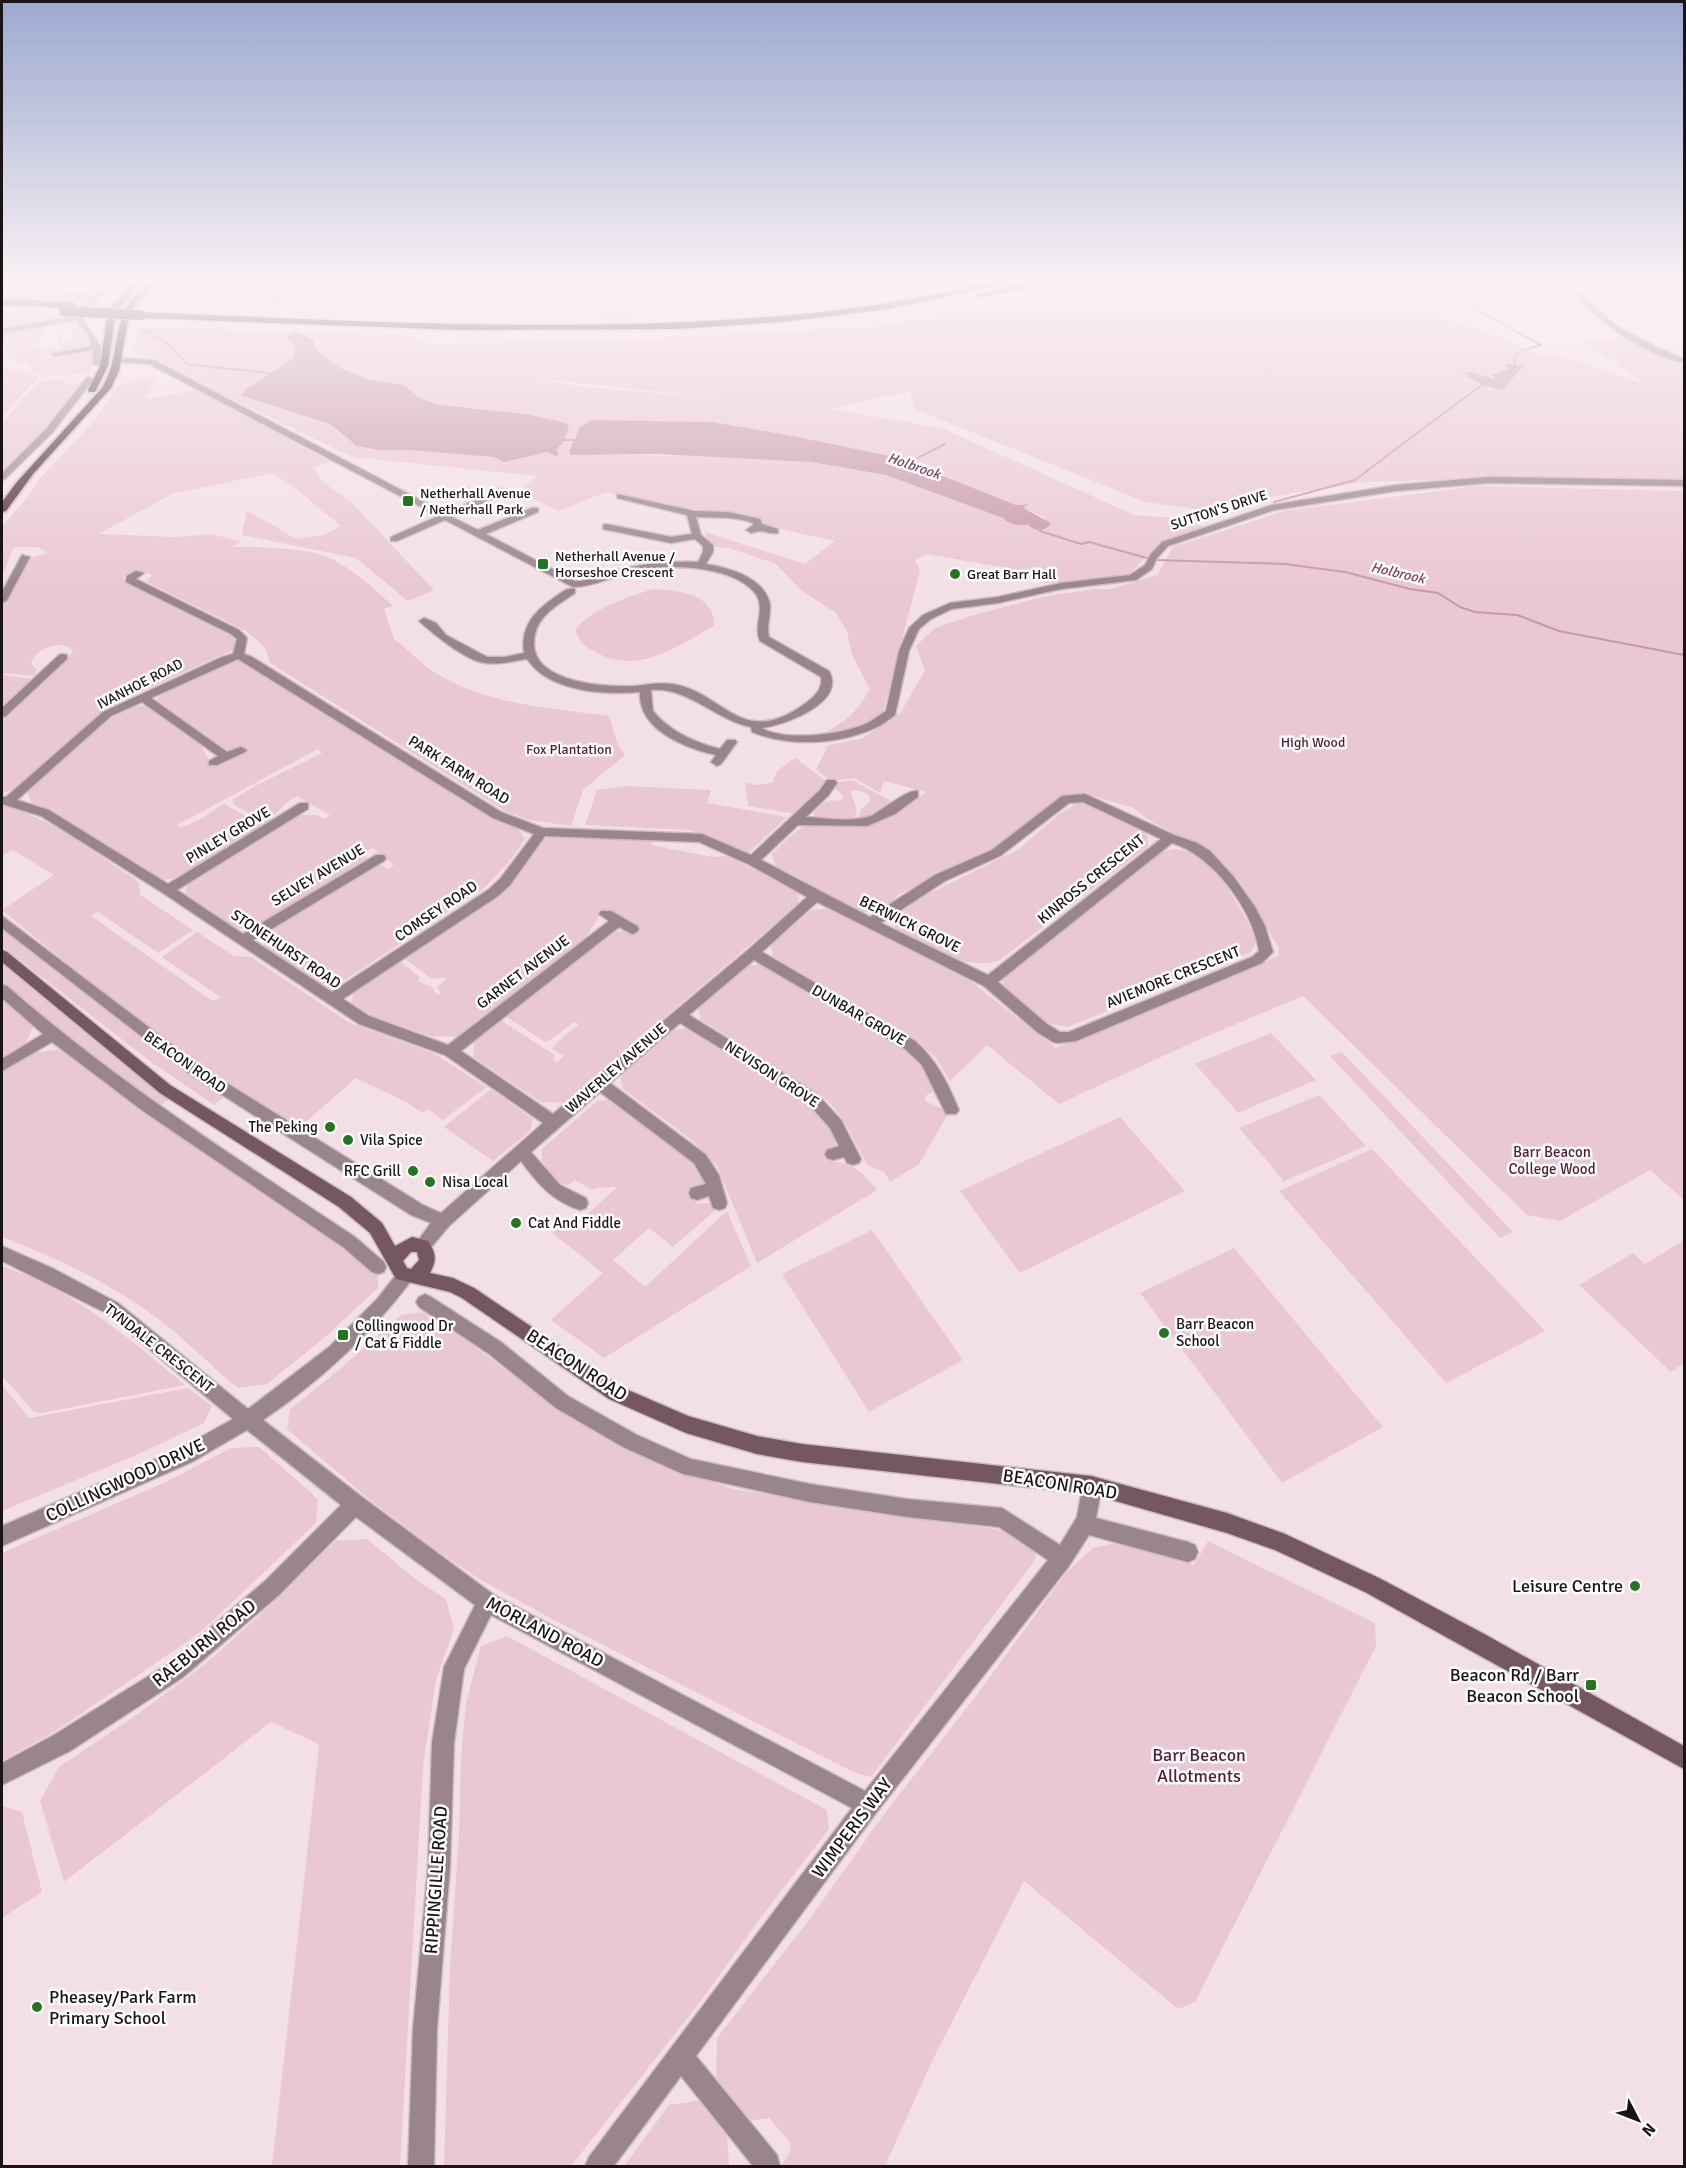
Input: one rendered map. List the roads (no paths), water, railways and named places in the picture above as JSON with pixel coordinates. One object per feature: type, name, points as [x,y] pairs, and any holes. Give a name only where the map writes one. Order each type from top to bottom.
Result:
[{"type":"highway","points":[[2,491],[78,409],[94,387]]},
{"type":"highway","points":[[2,508],[30,471],[108,387]]},
{"type":"main road","name":"BEACON ROAD","points":[[2,955],[165,1089],[345,1202],[375,1228],[419,1251],[453,1285]]},
{"type":"main road","name":"BEACON ROAD","points":[[375,1228],[395,1261],[398,1271],[408,1276],[453,1285],[615,1393],[686,1424],[756,1445],[802,1453],[1091,1485],[1227,1523],[1278,1541],[1372,1586],[1470,1637],[1684,1758]]},
{"type":"main road","points":[[395,1261],[401,1248],[419,1251],[420,1274],[408,1276]]},
{"type":"street","points":[[2,477],[49,431],[84,387]]},
{"type":"street","points":[[199,387],[478,534],[572,588]]},
{"type":"street","name":"SUTTON'S DRIVE","points":[[529,655],[540,668],[568,682],[597,688],[661,686],[677,688],[738,722],[757,725],[756,730],[767,736],[794,738],[842,735],[871,726],[891,713],[904,651],[914,628],[927,617],[951,606],[998,600],[1061,586],[1133,578],[1149,567],[1152,559],[1165,544],[1272,508],[1376,491],[1488,480],[1684,483]]},
{"type":"street","points":[[394,539],[503,491]]},
{"type":"street","points":[[622,499],[692,514],[737,515],[757,521],[755,528],[775,531]]},
{"type":"street","points":[[478,534],[535,510]]},
{"type":"street","points":[[497,512],[512,519]]},
{"type":"street","points":[[692,514],[697,536],[708,545],[708,552],[701,565]]},
{"type":"street","points":[[606,527],[615,533],[671,540],[697,536]]},
{"type":"street","points":[[2,600],[19,560]]},
{"type":"street","points":[[444,620],[428,623],[442,637],[485,660],[505,660],[529,655],[528,637],[532,623],[544,609],[572,588],[635,568],[671,564],[701,565],[720,569],[744,579],[763,599],[766,614],[762,629],[764,639],[818,668],[825,673],[828,679],[822,694],[812,703],[779,721],[757,725]]},
{"type":"street","points":[[139,573],[130,580],[235,632],[242,638],[238,656]]},
{"type":"street","name":"IVANHOE ROAD","points":[[5,800],[107,714],[226,659],[238,656]]},
{"type":"street","name":"PARK FARM ROAD","points":[[238,656],[248,659],[497,815],[542,832],[702,838],[753,861],[816,896]]},
{"type":"street","points":[[2,714],[61,658],[43,659]]},
{"type":"street","points":[[646,688],[648,711],[654,718],[691,744],[720,757],[731,742]]},
{"type":"street","points":[[142,697],[227,756]]},
{"type":"street","points":[[213,763],[241,750]]},
{"type":"street","points":[[753,861],[828,788],[836,800]]},
{"type":"street","points":[[796,821],[867,822],[891,811],[898,800],[914,795]]},
{"type":"street","name":"KINROSS CRESCENT","points":[[871,923],[940,878],[996,853],[1066,799],[1085,798],[1170,838],[989,982]]},
{"type":"street","name":"STONEHURST ROAD","points":[[5,800],[45,813],[168,890],[364,1020],[450,1051],[554,1122]]},
{"type":"street","name":"PINLEY GROVE","points":[[168,890],[305,806]]},
{"type":"street","name":"COMSEY ROAD","points":[[332,999],[493,893],[505,882],[542,832]]},
{"type":"street","name":"AVIEMORE CRESCENT","points":[[989,982],[1042,1028],[1058,1038],[1071,1037],[1257,960],[1266,952],[1267,944],[1247,906],[1220,866],[1197,848],[1170,838]]},
{"type":"street","name":"SELVEY AVENUE","points":[[243,940],[379,857]]},
{"type":"street","name":"BERWICK GROVE","points":[[816,896],[989,982]]},
{"type":"street","name":"WAVERLEY AVENUE","points":[[419,1251],[443,1221],[816,896]]},
{"type":"street","name":"GARNET AVENUE","points":[[450,1051],[612,918],[632,929]]},
{"type":"street","name":"BEACON ROAD","points":[[2,921],[199,1074],[417,1209],[443,1221]]},
{"type":"street","name":"DUNBAR GROVE","points":[[753,953],[910,1045],[927,1061],[939,1081],[942,1103]]},
{"type":"street","points":[[2,990],[52,1035],[148,1107],[349,1242],[378,1267]]},
{"type":"street","name":"NEVISON GROVE","points":[[678,1015],[812,1098],[836,1124],[851,1154],[832,1154]]},
{"type":"street","points":[[2,1066],[52,1035]]},
{"type":"street","points":[[600,1084],[700,1159],[711,1175],[717,1195],[697,1193]]},
{"type":"street","points":[[522,1151],[554,1189],[568,1200],[580,1203]]},
{"type":"street","name":"TYNDALE CRESCENT","points":[[2,1253],[112,1308],[247,1419]]},
{"type":"street","name":"COLLINGWOOD DRIVE","points":[[2,1536],[192,1452],[247,1419],[288,1391],[351,1338],[408,1276]]},
{"type":"street","name":"BEACON ROAD","points":[[425,1302],[497,1345],[562,1402],[630,1441],[690,1468],[810,1493],[907,1508],[1002,1518],[1046,1545],[1062,1559]]},
{"type":"street","name":"MORLAND ROAD","points":[[247,1419],[355,1504],[487,1602],[868,1804]]},
{"type":"street","name":"WIMPERIS WAY","points":[[598,2166],[868,1804],[1062,1559],[1086,1525],[1091,1503],[1091,1485]]},
{"type":"street","name":"RAEBURN ROAD","points":[[2,1774],[63,1743],[175,1671],[272,1588],[355,1504]]},
{"type":"street","points":[[1086,1525],[1188,1552]]},
{"type":"street","name":"RIPPINGILLE ROAD","points":[[421,2166],[425,2030],[439,1867],[443,1743],[454,1667],[487,1602]]},
{"type":"street","points":[[680,2056],[768,2164]]},
{"type":"water","points":[[406,387],[420,398],[440,405],[525,414],[566,423],[569,428],[557,449],[558,457],[547,452],[504,462],[494,457],[380,450],[357,446],[330,424],[243,396],[246,389]]},
{"type":"water","points":[[592,420],[713,422],[895,457],[1016,505],[1029,504],[1024,507],[1025,509],[1051,523],[1043,530],[1036,530],[1028,524],[1012,523],[886,475],[811,462],[657,454],[571,455],[569,452],[580,427]]},
{"type":"waterway","points":[[1397,448],[1479,387]]},
{"type":"waterway","name":"Holbrook","points":[[561,440],[577,440]]},
{"type":"waterway","points":[[910,462],[945,444]]},
{"type":"waterway","points":[[1274,502],[1355,480],[1396,449]]},
{"type":"waterway","name":"Holbrook","points":[[1037,527],[1040,531],[1081,544],[1089,542],[1154,560],[1285,564],[1345,572],[1410,589],[1438,593],[1460,607],[1475,612],[1517,615],[1559,631],[1684,655]]},
{"type":"place","name":"Netherhall Avenue / Netherhall Park","points":[[408,501]]},
{"type":"place","name":"Netherhall Avenue / Horseshoe Crescent","points":[[543,564]]},
{"type":"place","name":"Great Barr Hall","points":[[955,574]]},
{"type":"place","name":"The Peking","points":[[330,1127]]},
{"type":"place","name":"Vila Spice","points":[[348,1140]]},
{"type":"place","name":"RFC Grill","points":[[413,1171]]},
{"type":"place","name":"Nisa Local","points":[[430,1182]]},
{"type":"place","name":"Cat And Fiddle","points":[[516,1223]]},
{"type":"place","name":"Barr Beacon School","points":[[1164,1333]]},
{"type":"place","name":"Collingwood Dr / Cat & Fiddle","points":[[343,1335]]},
{"type":"place","name":"Leisure Centre","points":[[1635,1586]]},
{"type":"place","name":"Beacon Rd / Barr Beacon School","points":[[1591,1685]]},
{"type":"place","name":"Pheasey/Park Farm Primary School","points":[[37,2007]]},
{"type":"park label","name":"High Wood","points":[[1313,742]]},
{"type":"park label","name":"Fox Plantation","points":[[569,749]]},
{"type":"park label","name":"Barr Beacon College Wood","points":[[1552,1160]]},
{"type":"park label","name":"Barr Beacon Allotments","points":[[1199,1765]]}]
